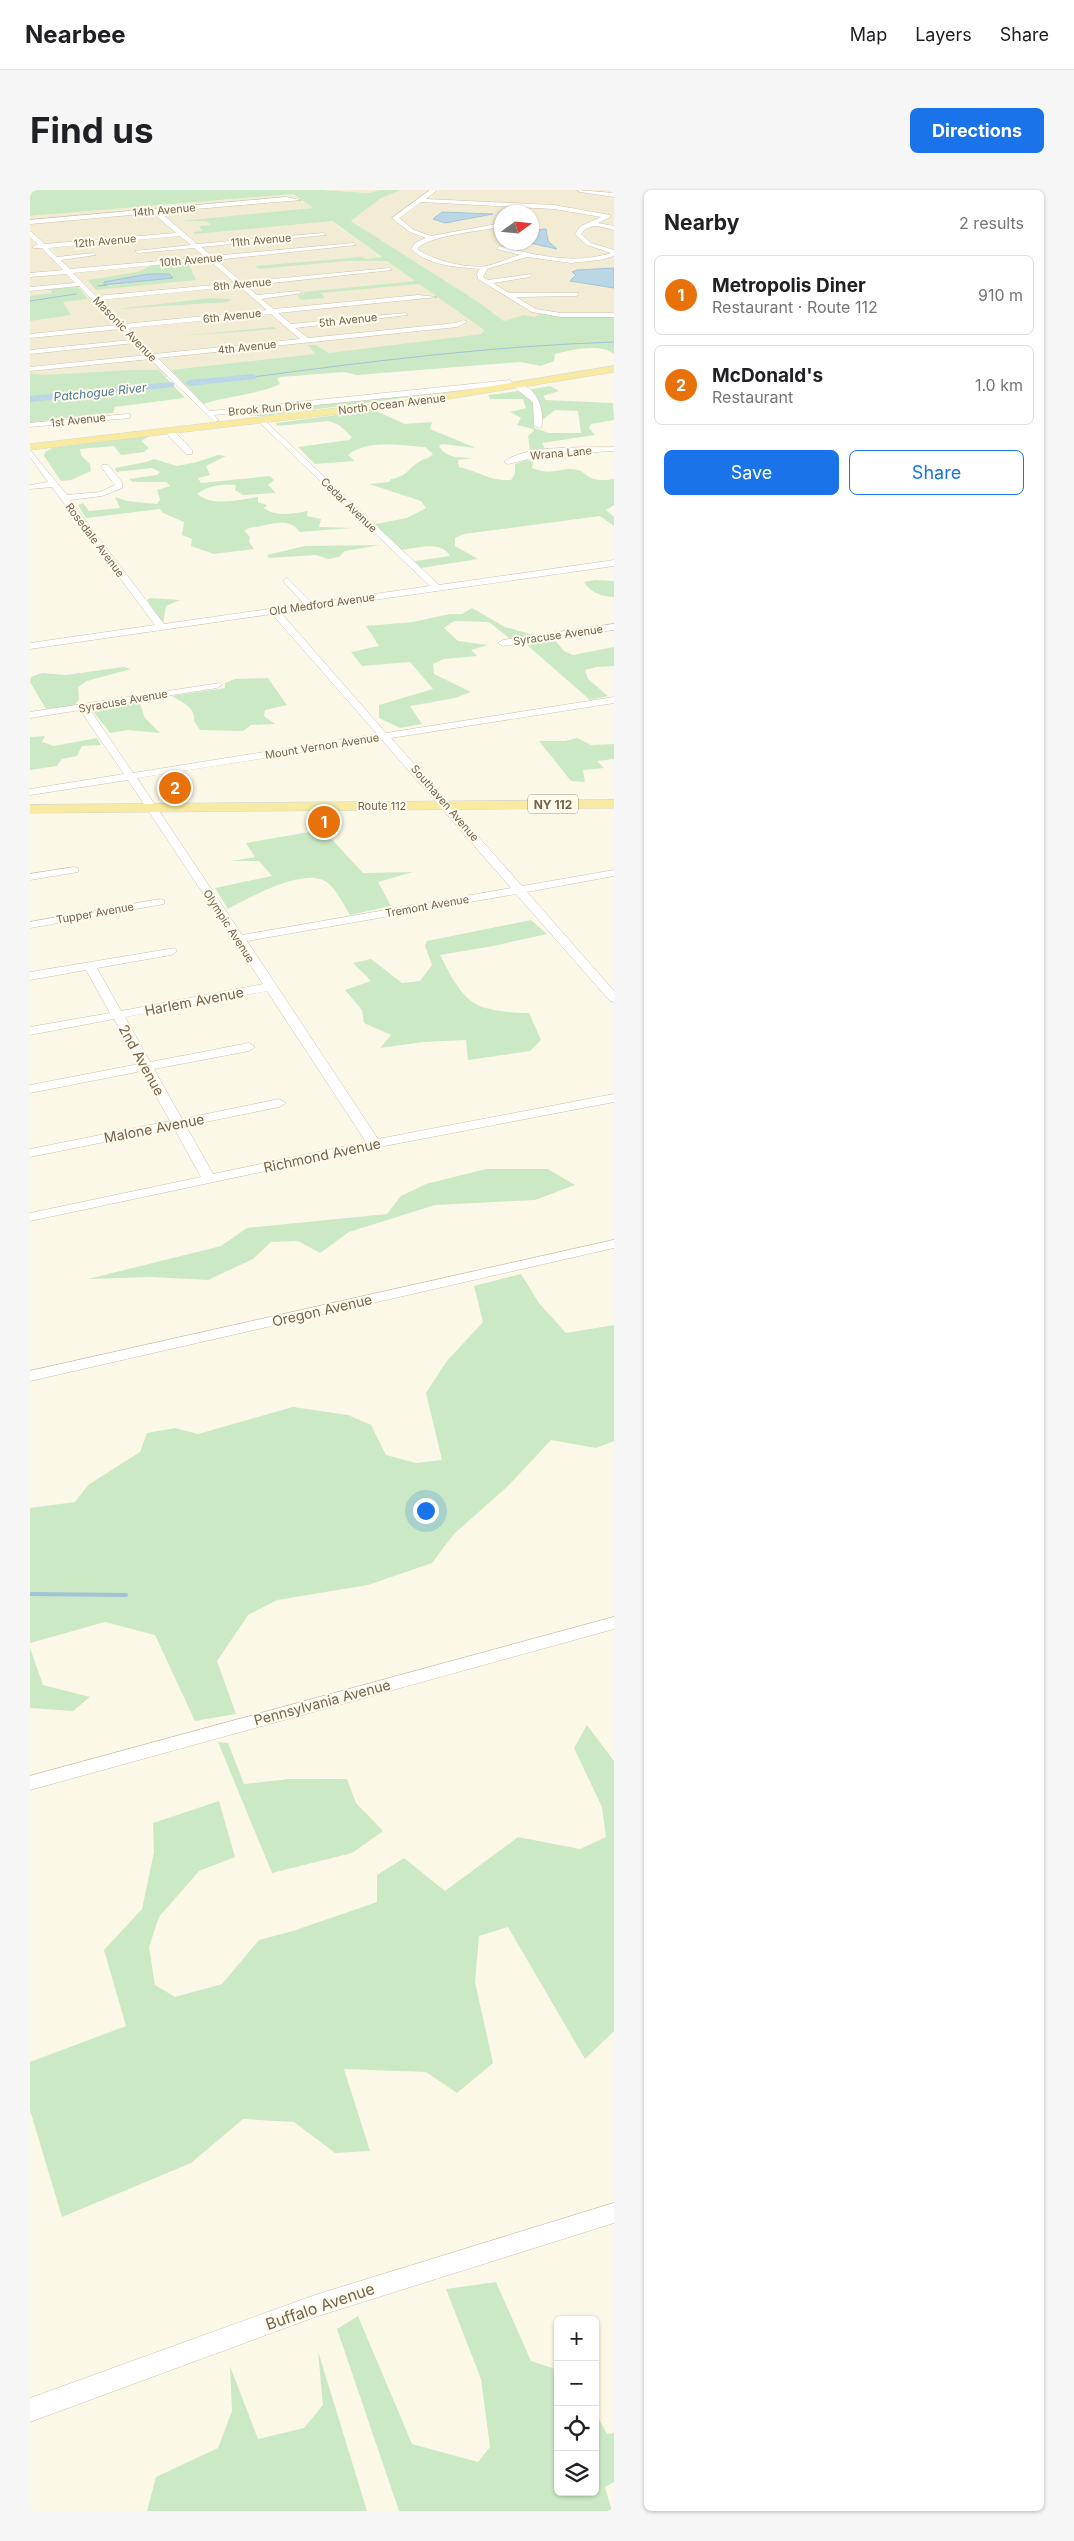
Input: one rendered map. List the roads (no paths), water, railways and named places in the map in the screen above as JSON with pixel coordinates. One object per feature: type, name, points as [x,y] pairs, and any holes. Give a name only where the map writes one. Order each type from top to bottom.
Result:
[{"type":"main road","name":"North Ocean Avenue","points":[[30,447],[406,403],[614,369]]},
{"type":"main road","name":"Route 112","points":[[30,809],[614,804]]},
{"type":"street","points":[[431,238],[412,231],[395,218],[434,190]]},
{"type":"street","points":[[580,190],[608,191],[614,195]]},
{"type":"street","name":"14th Avenue","points":[[30,222],[286,199],[298,200]]},
{"type":"street","points":[[420,200],[541,206],[578,210],[606,216]]},
{"type":"street","points":[[156,211],[307,341]]},
{"type":"street","points":[[614,215],[606,216],[579,230],[580,238],[589,244],[614,253]]},
{"type":"street","points":[[590,223],[614,228]]},
{"type":"street","points":[[494,226],[431,238],[416,244],[414,249],[421,256],[484,268],[526,255]]},
{"type":"street","name":"Masonic Avenue","points":[[30,234],[82,284],[220,425]]},
{"type":"street","name":"12th Avenue","points":[[30,248],[181,234]]},
{"type":"street","name":"11th Avenue","points":[[138,251],[323,234]]},
{"type":"street","name":"10th Avenue","points":[[30,275],[353,245]]},
{"type":"street","points":[[507,250],[526,255],[578,261],[599,259],[614,253]]},
{"type":"street","points":[[55,258],[92,255]]},
{"type":"street","points":[[484,268],[480,273],[480,278],[534,312],[562,315],[614,315]]},
{"type":"street","name":"8th Avenue","points":[[95,298],[389,270]]},
{"type":"street","points":[[486,282],[530,275]]},
{"type":"street","points":[[30,289],[82,284]]},
{"type":"street","points":[[256,297],[299,293]]},
{"type":"street","points":[[507,295],[577,294]]},
{"type":"street","name":"6th Avenue","points":[[30,336],[273,311],[434,297]]},
{"type":"street","name":"5th Avenue","points":[[290,326],[405,315]]},
{"type":"street","name":"4th Avenue","points":[[30,369],[457,325],[464,322]]},
{"type":"street","points":[[30,352],[138,342]]},
{"type":"street","points":[[514,384],[537,403],[540,409],[538,426]]},
{"type":"street","name":"Brook Run Drive","points":[[209,413],[514,384]]},
{"type":"street","name":"1st Avenue","points":[[30,425],[127,416]]},
{"type":"street","name":"Cedar Avenue","points":[[262,420],[437,588]]},
{"type":"street","points":[[169,431],[189,452]]},
{"type":"street","name":"Wrana Lane","points":[[508,462],[533,455],[614,449]]},
{"type":"street","name":"Rosedale Avenue","points":[[30,452],[161,627]]},
{"type":"street","points":[[63,498],[102,494],[119,486],[118,482],[105,467]]},
{"type":"street","points":[[30,487],[53,484]]},
{"type":"street","name":"Old Medford Avenue","points":[[30,646],[614,563]]},
{"type":"street","points":[[287,581],[310,606]]},
{"type":"street","name":"Southaven Avenue","points":[[274,611],[447,805],[518,890],[614,998]]},
{"type":"street","name":"Syracuse Avenue","points":[[503,643],[614,627]]},
{"type":"street","name":"Syracuse Avenue","points":[[30,715],[217,686]]},
{"type":"street","name":"Mount Vernon Avenue","points":[[30,792],[614,700]]},
{"type":"street","name":"Olympic Avenue","points":[[84,708],[132,776],[374,1144]]},
{"type":"street","points":[[30,878],[74,870]]},
{"type":"street","name":"Tremont Avenue","points":[[239,939],[614,873]]},
{"type":"street","name":"Tupper Avenue","points":[[30,925],[160,902]]},
{"type":"street","points":[[30,976],[171,951]]},
{"type":"street","name":"2nd Avenue","points":[[90,966],[209,1179]]},
{"type":"street","name":"Harlem Avenue","points":[[30,1031],[269,987]]},
{"type":"street","points":[[30,1089],[249,1047]]},
{"type":"street","name":"Richmond Avenue","points":[[30,1217],[374,1144],[614,1098]]},
{"type":"street","name":"Malone Avenue","points":[[30,1153],[279,1103]]},
{"type":"street","name":"Oregon Avenue","points":[[30,1376],[614,1244]]},
{"type":"street","name":"Pennsylvania Avenue","points":[[30,1783],[614,1623]]},
{"type":"street","name":"Buffalo Avenue","points":[[30,2410],[315,2306],[614,2213]]},
{"type":"water","points":[[442,212],[493,214],[445,223],[433,219]]},
{"type":"water","points":[[546,229],[548,241],[557,249],[539,245],[539,230]]},
{"type":"water","points":[[614,268],[614,288],[570,281],[576,275],[572,272],[577,270]]},
{"type":"water","points":[[148,274],[169,274],[173,278],[104,285],[104,282]]},
{"type":"waterway","points":[[98,286],[107,285]]},
{"type":"waterway","points":[[30,301],[76,294]]},
{"type":"waterway","points":[[253,377],[478,351],[614,342]]},
{"type":"waterway","name":"Patchogue River","points":[[189,383],[253,377]]},
{"type":"waterway","name":"Patchogue River","points":[[30,399],[171,385]]},
{"type":"waterway","points":[[30,1594],[126,1595]]},
{"type":"place","name":"McDonald's","points":[[175,788]]},
{"type":"place","name":"Metropolis Diner","points":[[324,822]]}]
